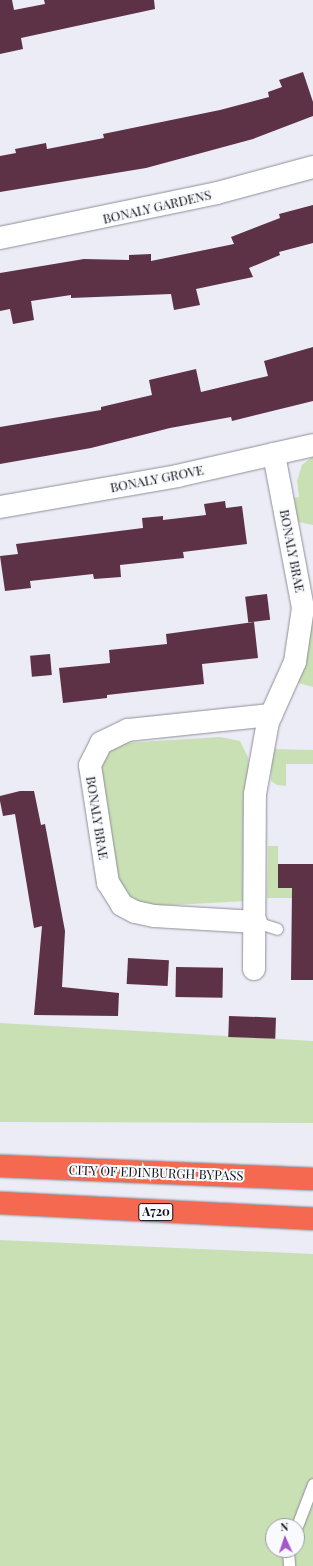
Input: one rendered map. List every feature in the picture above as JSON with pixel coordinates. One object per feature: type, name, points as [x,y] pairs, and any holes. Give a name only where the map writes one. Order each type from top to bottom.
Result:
[{"type":"highway","name":"CITY OF EDINBURGH BYPASS","points":[[0,1166],[313,1180]]},
{"type":"highway","name":"A720","points":[[0,1203],[313,1219]]},
{"type":"street","name":"BONALY GARDENS","points":[[0,238],[218,193],[313,167]]},
{"type":"street","name":"BONALY GROVE","points":[[0,507],[177,476],[313,445]]},
{"type":"street","name":"BONALY BRAE","points":[[254,969],[256,922],[253,866],[255,794],[271,715],[295,662],[303,608],[274,454]]},
{"type":"street","name":"BONALY BRAE","points":[[256,922],[154,916],[135,912],[122,905],[108,882],[90,765],[101,743],[128,730],[271,715]]},
{"type":"lane","points":[[256,922],[277,929]]},
{"type":"lane","points":[[300,1518],[313,1484]]},
{"type":"green space","points":[[313,456],[313,525],[298,522],[294,498],[299,497],[297,481],[302,465]]},
{"type":"green space","points":[[313,613],[313,687],[295,682]]},
{"type":"green space","points":[[220,737],[240,741],[248,757],[250,777],[243,824],[246,901],[157,906],[138,903],[119,889],[99,762],[106,753],[123,743]]},
{"type":"green space","points":[[272,749],[313,750],[313,764],[286,764],[286,786],[277,785],[271,781]]},
{"type":"green space","points":[[268,846],[278,846],[278,887],[293,888],[292,898],[267,898]]},
{"type":"green space","points":[[0,1023],[313,1041],[313,1123],[0,1122]]},
{"type":"green space","points":[[0,1240],[313,1254],[313,1566],[0,1566]]},
{"type":"building","points":[[0,0],[12,0],[14,10],[45,4],[44,0],[154,0],[155,9],[21,38],[23,49],[0,54]]},
{"type":"building","points":[[303,72],[313,102],[313,116],[253,139],[146,168],[0,192],[0,156],[16,153],[15,149],[46,143],[47,149],[104,138],[103,134],[220,110],[269,97],[268,92],[282,87],[279,80]]},
{"type":"building","points":[[313,205],[313,243],[279,252],[280,255],[249,268],[253,277],[196,289],[200,305],[174,310],[171,294],[71,298],[71,295],[31,301],[34,320],[13,324],[10,309],[0,311],[0,273],[84,259],[129,260],[129,255],[151,254],[151,261],[234,244],[231,237],[280,218],[279,214]]},
{"type":"building","points":[[313,347],[313,401],[232,421],[231,417],[170,428],[91,448],[0,464],[0,427],[101,410],[101,407],[152,395],[149,380],[196,369],[201,392],[268,376],[264,361]]},
{"type":"building","points":[[225,501],[226,508],[242,506],[247,544],[183,552],[184,558],[120,565],[121,577],[94,579],[93,574],[30,581],[31,588],[5,591],[0,556],[18,554],[16,544],[143,528],[142,518],[163,516],[163,520],[206,515],[204,504]]},
{"type":"building","points":[[267,594],[270,620],[248,622],[245,597]]},
{"type":"building","points":[[254,622],[258,658],[202,664],[204,684],[107,695],[107,698],[63,703],[59,668],[110,663],[109,650],[167,644],[166,634]]},
{"type":"building","points":[[50,654],[52,675],[32,677],[30,656]]},
{"type":"building","points":[[20,791],[34,791],[41,825],[45,824],[65,931],[62,987],[119,993],[118,1016],[34,1015],[42,926],[34,928],[15,814],[3,816],[0,801],[0,796]]},
{"type":"building","points":[[278,864],[313,864],[313,980],[291,980],[292,888],[278,888]]},
{"type":"building","points":[[128,958],[169,960],[168,986],[127,984]]},
{"type":"building","points":[[176,967],[223,968],[222,998],[175,997]]},
{"type":"building","points":[[229,1016],[276,1018],[275,1039],[228,1037]]}]
